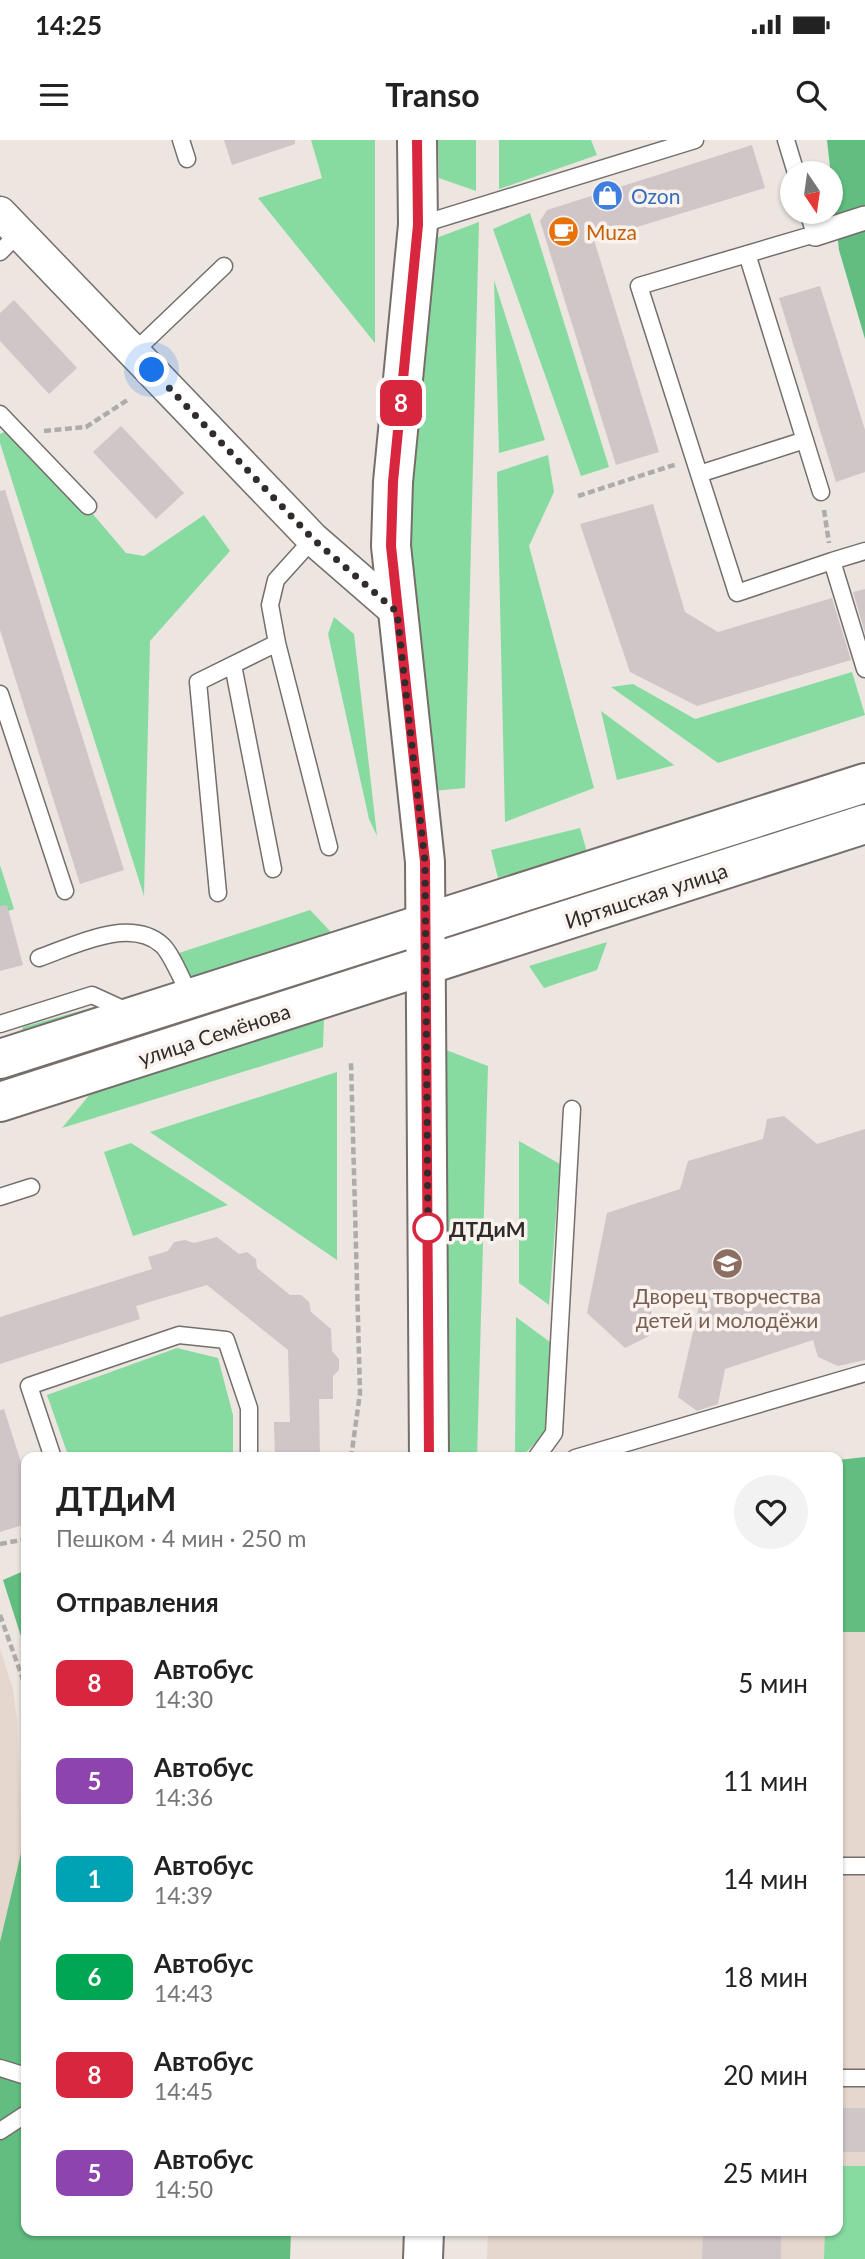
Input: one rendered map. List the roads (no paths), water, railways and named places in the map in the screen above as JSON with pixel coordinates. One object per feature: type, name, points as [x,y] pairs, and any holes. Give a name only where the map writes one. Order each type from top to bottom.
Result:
[{"type":"street","points":[[417,140],[418,225],[393,482],[391,546],[425,862],[429,1452]]},
{"type":"street","points":[[844,220],[865,218]]},
{"type":"street","points":[[6,232],[134,352],[313,539],[397,612]]},
{"type":"street","name":"Иртяшская улица","points":[[427,921],[865,783]]},
{"type":"street","name":"Иртяшская улица","points":[[427,964],[865,824]]},
{"type":"street","name":"улица Семёнова","points":[[0,1059],[427,921]]},
{"type":"street","name":"улица Семёнова","points":[[0,1102],[427,964]]},
{"type":"street","points":[[423,2259],[424,2236]]},
{"type":"lane","points":[[181,140],[187,159]]},
{"type":"lane","points":[[418,225],[695,140]]},
{"type":"lane","points":[[786,140],[792,161]]},
{"type":"lane","points":[[809,224],[747,254],[639,286],[737,593],[865,551]]},
{"type":"lane","points":[[747,254],[821,492]]},
{"type":"lane","points":[[134,352],[224,266]]},
{"type":"lane","points":[[0,414],[88,506]]},
{"type":"lane","points":[[696,466],[805,440]]},
{"type":"lane","points":[[313,539],[276,580],[270,605],[277,643],[329,846]]},
{"type":"lane","points":[[832,561],[865,669]]},
{"type":"lane","points":[[218,893],[198,682],[277,643]]},
{"type":"lane","points":[[233,664],[273,869]]},
{"type":"lane","points":[[0,694],[65,891]]},
{"type":"lane","points":[[39,958],[113,933],[133,933],[162,945],[191,998]]},
{"type":"lane","points":[[0,1038],[6,1023],[92,996],[136,1015]]},
{"type":"lane","points":[[540,1452],[554,1433],[572,1109]]},
{"type":"lane","points":[[0,1198],[31,1188]]},
{"type":"lane","points":[[51,1452],[29,1386],[179,1335],[226,1340],[249,1408],[249,1452]]},
{"type":"lane","points":[[595,1452],[865,1373]]},
{"type":"lane","points":[[843,1866],[865,1866]]},
{"type":"lane","points":[[0,2068],[21,2074]]},
{"type":"lane","points":[[843,2078],[865,2078]]},
{"type":"lane","points":[[0,2131],[21,2117]]},
{"type":"place","name":"Ozon","points":[[608,195]]},
{"type":"place","name":"Muza","points":[[563,231]]},
{"type":"place","name":"ДТДиМ","points":[[428,1228]]},
{"type":"place","name":"Дворец творчества детей и молодёжи","points":[[727,1263]]}]
